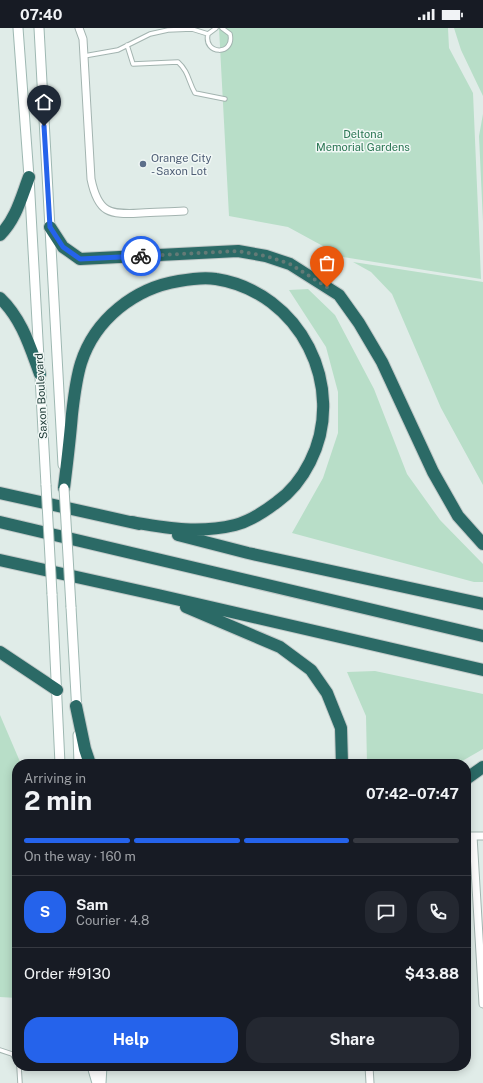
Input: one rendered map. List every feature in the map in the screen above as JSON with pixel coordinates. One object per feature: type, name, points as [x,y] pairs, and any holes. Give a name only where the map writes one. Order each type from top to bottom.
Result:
[{"type":"highway","points":[[0,235],[12,220],[18,209],[29,177]]},
{"type":"highway","points":[[50,227],[63,247],[80,259],[238,251],[266,256],[290,264],[339,295],[359,323],[382,362],[433,472],[458,516],[483,544]]},
{"type":"highway","points":[[64,488],[75,388],[81,363],[96,330],[111,314],[130,299],[148,290],[166,283],[183,280],[214,279],[232,282],[259,294],[271,302],[294,324],[304,338],[318,369],[324,404],[322,424],[319,440],[305,472],[282,499],[251,520],[235,525],[183,530],[131,522]]},
{"type":"highway","points":[[0,298],[12,310],[22,329],[40,374]]},
{"type":"highway","points":[[0,493],[131,522],[248,553],[483,604]]},
{"type":"highway","points":[[0,522],[483,636]]},
{"type":"highway","points":[[0,560],[483,670]]},
{"type":"highway","points":[[158,595],[280,648],[311,670],[327,693],[341,728],[342,759]]},
{"type":"highway","points":[[0,652],[57,690]]},
{"type":"highway","points":[[76,706],[84,749],[88,759]]},
{"type":"highway","points":[[471,775],[483,767]]},
{"type":"main road","name":"Saxon Boulevard","points":[[18,28],[29,177],[60,759]]},
{"type":"main road","name":"Saxon Boulevard","points":[[40,28],[79,759]]},
{"type":"main road","points":[[93,1071],[97,1083]]},
{"type":"main road","points":[[101,1083],[102,1071]]},
{"type":"street","points":[[79,28],[83,39],[91,179],[94,195],[102,206],[112,213],[184,211]]},
{"type":"street","points":[[471,836],[483,836]]},
{"type":"street","points":[[471,860],[483,1004]]},
{"type":"street","points":[[369,1071],[370,1083]]},
{"type":"lane","points":[[208,34],[216,28]]},
{"type":"lane","points":[[208,34],[209,45],[215,50],[223,50],[229,46],[231,38],[228,31],[222,28]]},
{"type":"lane","points":[[84,56],[113,51],[150,34],[168,30],[192,29],[208,34]]},
{"type":"lane","points":[[127,45],[133,64],[178,62],[186,70],[189,82],[195,93],[225,99]]},
{"type":"lane","points":[[0,1050],[12,1054]]},
{"type":"lane","points":[[19,1071],[20,1083]]},
{"type":"green space","name":"Deltona Memorial Gardens","points":[[219,28],[448,28],[449,48],[473,93],[481,279],[343,257],[288,227],[229,216]]},
{"type":"green space","points":[[454,28],[483,28],[483,96],[461,50]]},
{"type":"green space","points":[[483,114],[483,222],[479,136]]},
{"type":"green space","points":[[353,262],[483,282],[483,485],[441,408],[392,294],[371,272]]},
{"type":"green space","points":[[308,289],[335,315],[374,389],[407,474],[440,520],[483,564],[483,582],[474,582],[292,533],[323,478],[338,433],[338,392],[326,347],[289,290]]},
{"type":"green space","points":[[375,671],[483,694],[483,749],[466,759],[367,759],[366,716],[347,672]]},
{"type":"green space","points":[[0,715],[19,759],[12,759],[12,998],[0,997]]},
{"type":"way so far","points":[[141,256],[238,251],[266,256],[290,264],[315,278],[327,287]]},
{"type":"place","name":"Orange City - Saxon Lot","points":[[143,164]]},
{"type":"route","points":[[44,126],[50,227],[63,247],[68,252],[80,259],[141,256]]}]
